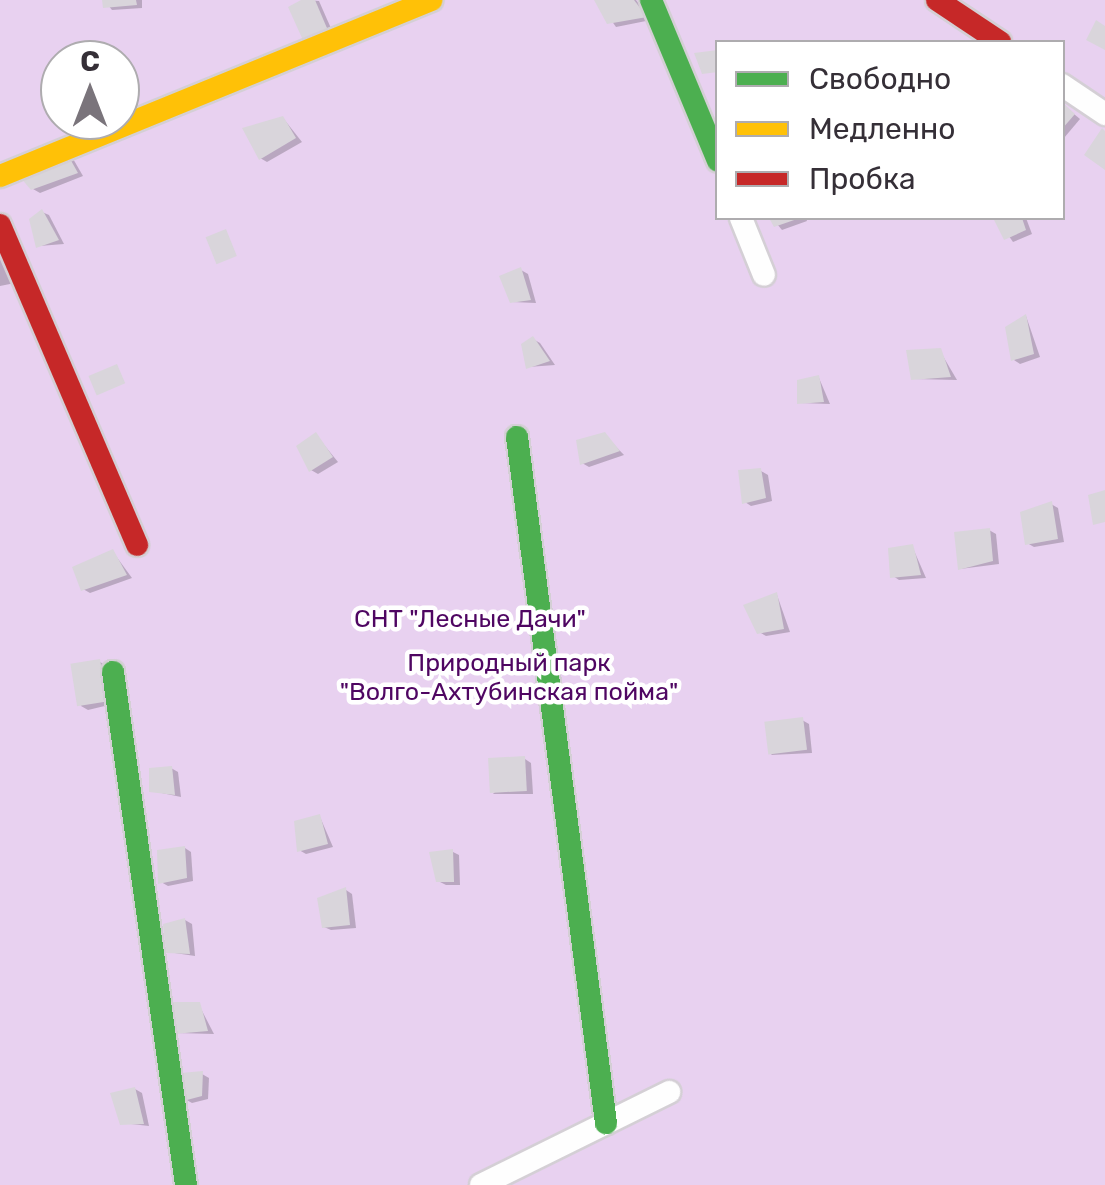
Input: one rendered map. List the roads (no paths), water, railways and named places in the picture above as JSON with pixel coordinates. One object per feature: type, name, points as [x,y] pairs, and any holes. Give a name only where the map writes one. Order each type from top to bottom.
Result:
[{"type":"street","points":[[0,176],[431,0]]},
{"type":"street","points":[[651,0],[715,154]]},
{"type":"street","points":[[937,0],[997,40]]},
{"type":"street","points":[[1065,87],[1105,114]]},
{"type":"street","points":[[742,220],[764,275]]},
{"type":"street","points":[[0,225],[138,545]]},
{"type":"street","points":[[517,437],[606,1123]]},
{"type":"street","points":[[113,672],[186,1185]]},
{"type":"street","points":[[481,1185],[669,1092]]},
{"type":"park label","name":"СНТ \"Лесные Дачи\"","points":[[470,619]]},
{"type":"park label","name":"Природный парк \"Волго-Ахтубинская пойма\"","points":[[509,678]]}]
